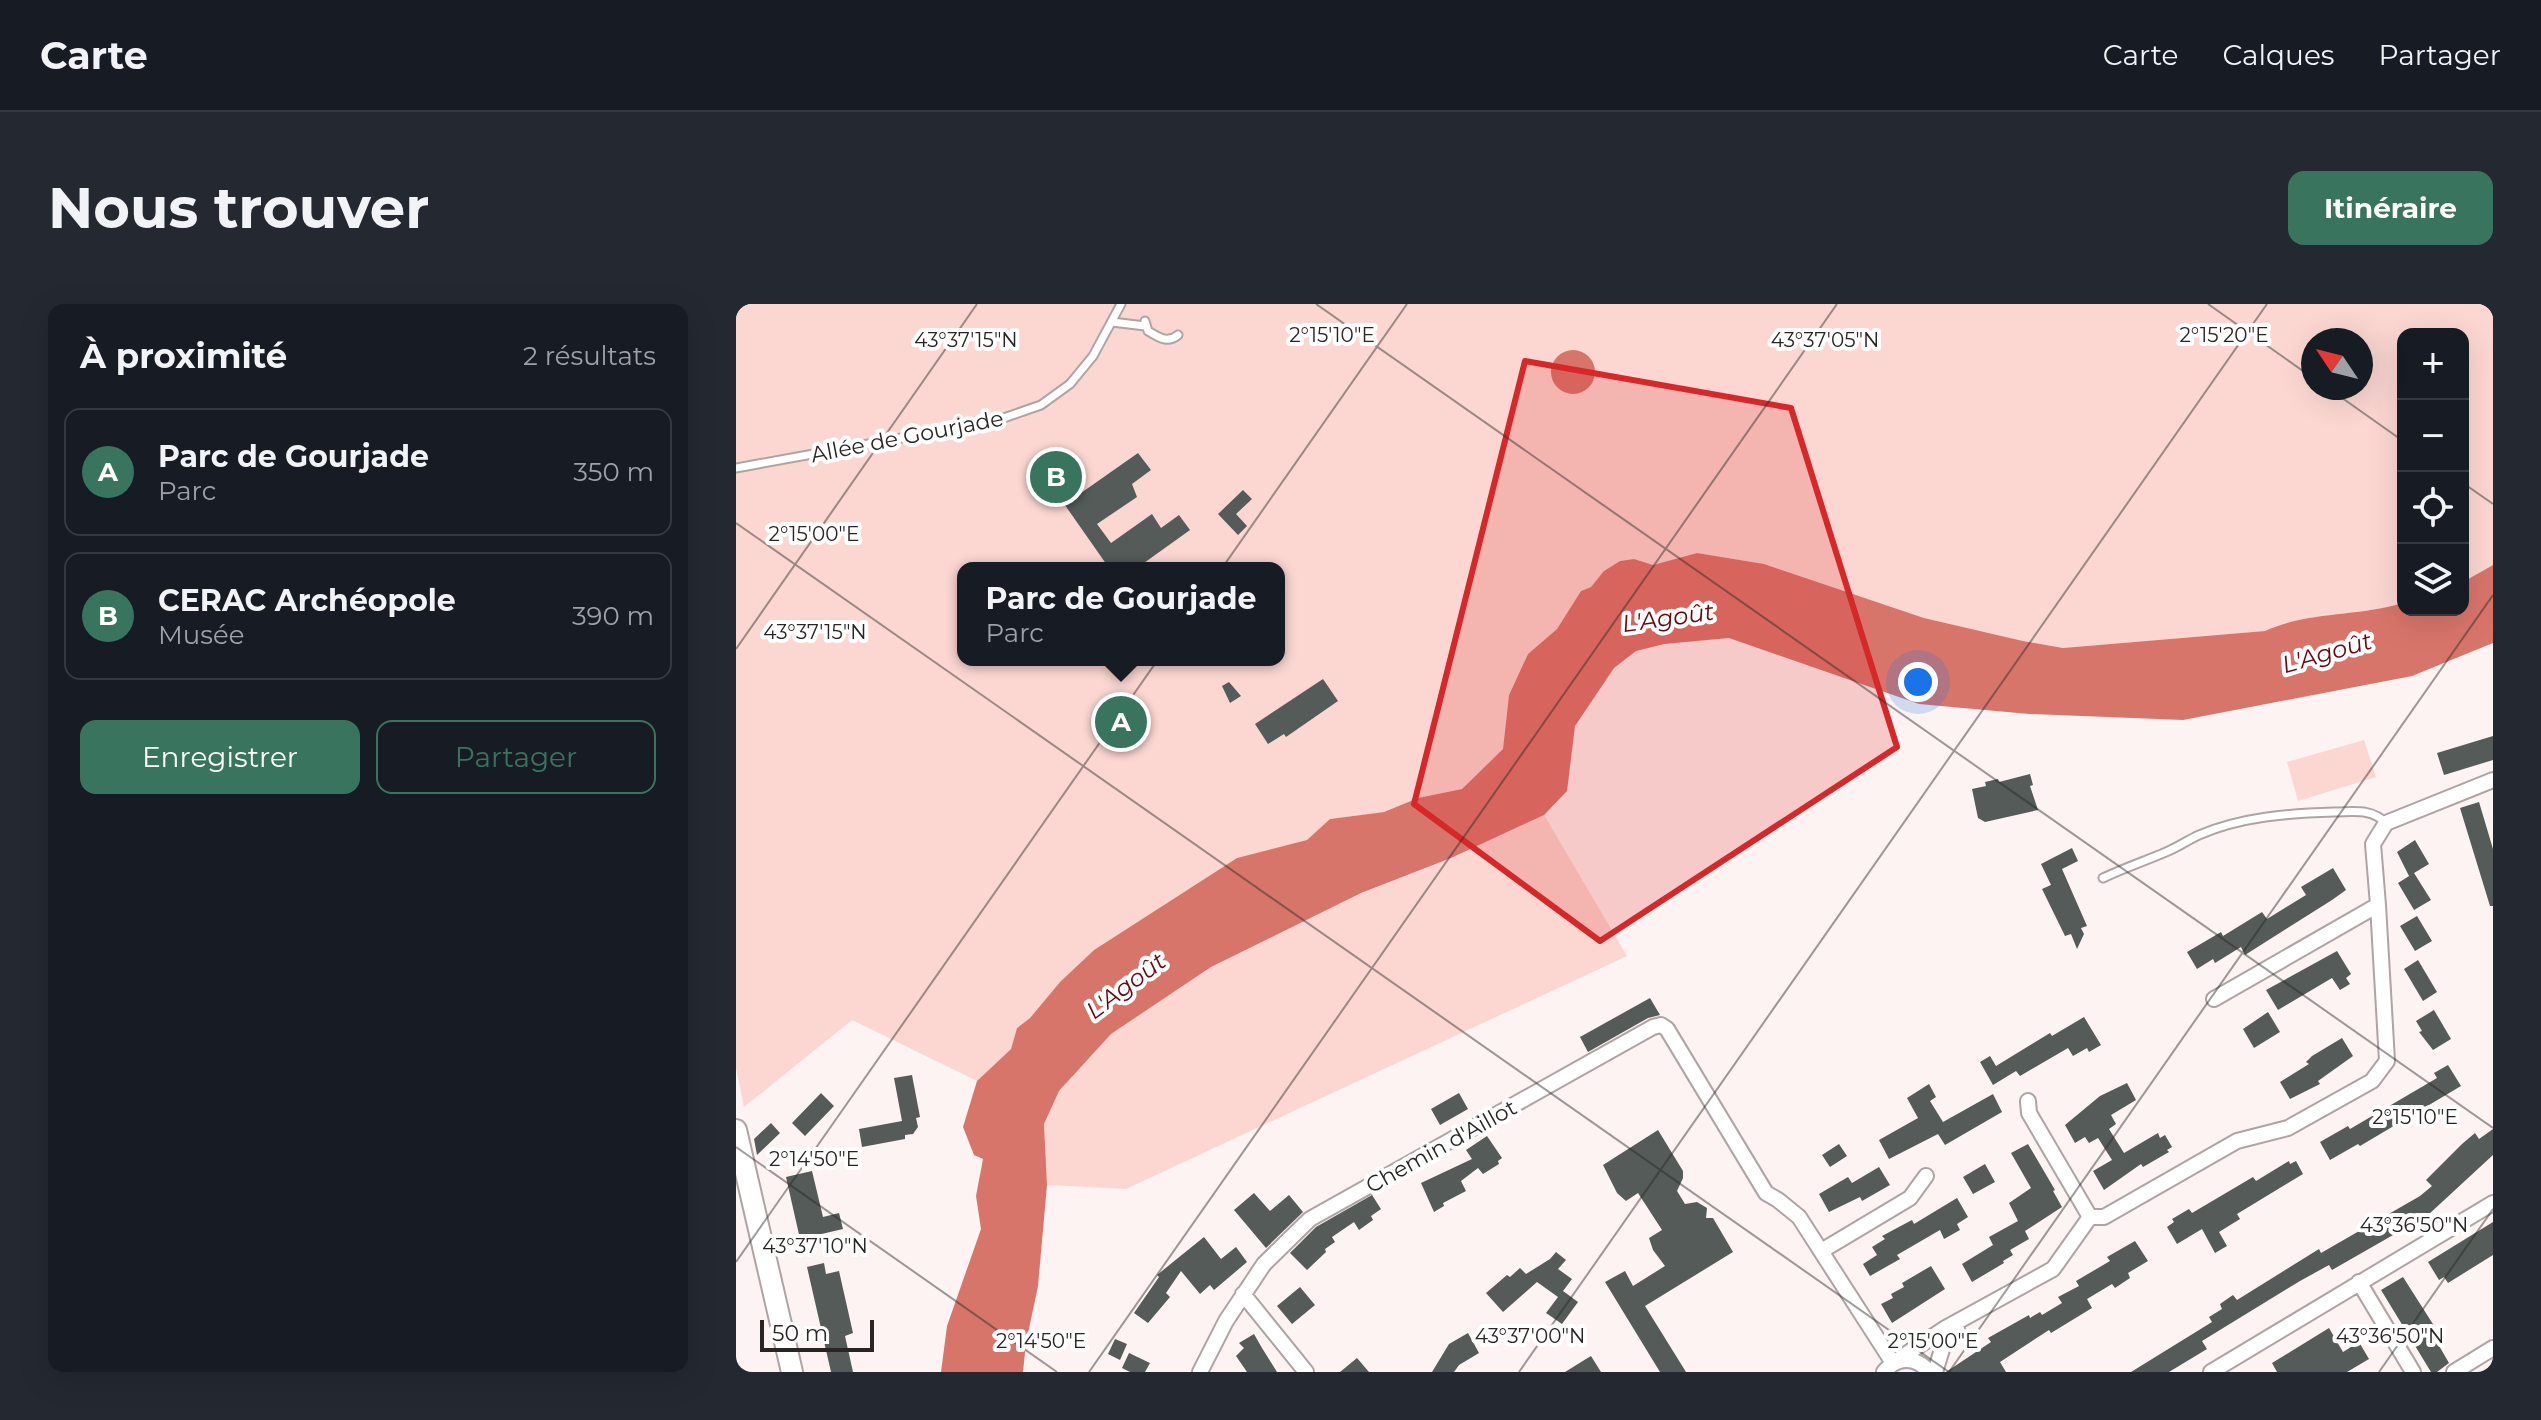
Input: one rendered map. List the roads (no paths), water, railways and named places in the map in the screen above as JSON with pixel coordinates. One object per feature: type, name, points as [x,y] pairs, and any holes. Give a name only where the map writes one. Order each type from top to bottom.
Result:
[{"type":"main road","points":[[737,1140],[792,1372]]},
{"type":"street","points":[[2090,1217],[2104,1217],[2237,1141],[2288,1128],[2372,1081],[2387,1061],[2373,844],[2386,823],[2493,780]]},
{"type":"street","points":[[2214,999],[2378,905]]},
{"type":"street","name":"Chemin d'Aillot","points":[[1200,1372],[1243,1294],[1264,1264],[1310,1219],[1661,1025],[1667,1029],[1766,1193],[1799,1217],[1823,1250]]},
{"type":"street","points":[[2028,1101],[2029,1113],[2090,1217]]},
{"type":"street","points":[[1888,1368],[1823,1250],[1910,1198],[1926,1176]]},
{"type":"street","points":[[2211,1372],[2493,1203]]},
{"type":"street","points":[[1888,1368],[1944,1329],[2053,1269],[2090,1217]]},
{"type":"street","points":[[2359,1282],[2413,1372]]},
{"type":"street","points":[[1243,1294],[1306,1372]]},
{"type":"street","points":[[1935,1372],[1944,1343],[1966,1319]]},
{"type":"street","points":[[2454,1372],[2493,1348]]},
{"type":"street","points":[[1888,1368],[1911,1360],[1920,1363],[1929,1372]]},
{"type":"lane","name":"Allée de Gourjade","points":[[736,468],[995,421],[1041,405],[1070,384],[1093,356],[1121,304]]},
{"type":"lane","points":[[1112,322],[1145,324],[1148,331],[1165,340],[1172,340],[1178,335]]},
{"type":"lane","points":[[2103,878],[2200,834],[2244,822],[2306,813],[2361,812],[2377,814],[2386,823]]},
{"type":"water","points":[[1573,350],[1589,356],[1595,372],[1589,388],[1573,394],[1557,388],[1551,372],[1557,356]]},
{"type":"water","name":"L'Agoût","points":[[1697,553],[1764,564],[1924,618],[2063,648],[2265,631],[2298,620],[2397,604],[2397,616],[2469,616],[2469,579],[2493,565],[2493,643],[2412,676],[2183,720],[2029,714],[1919,704],[1729,638],[1664,644],[1636,651],[1614,668],[1575,726],[1567,791],[1544,815],[1451,858],[1361,893],[1211,967],[1111,1034],[1059,1091],[1044,1124],[1047,1185],[1038,1286],[1023,1372],[941,1372],[947,1326],[981,1229],[976,1196],[983,1159],[974,1155],[963,1127],[977,1081],[1011,1049],[1017,1028],[1094,950],[1237,858],[1307,840],[1330,819],[1384,812],[1418,798],[1462,789],[1503,749],[1509,695],[1528,654],[1557,629],[1581,591],[1591,587],[1604,571],[1620,561],[1634,559],[1653,565]]},
{"type":"place","name":"CERAC Archéopole","points":[[1056,477]]},
{"type":"place","name":"Parc de Gourjade","points":[[1121,722]]}]
